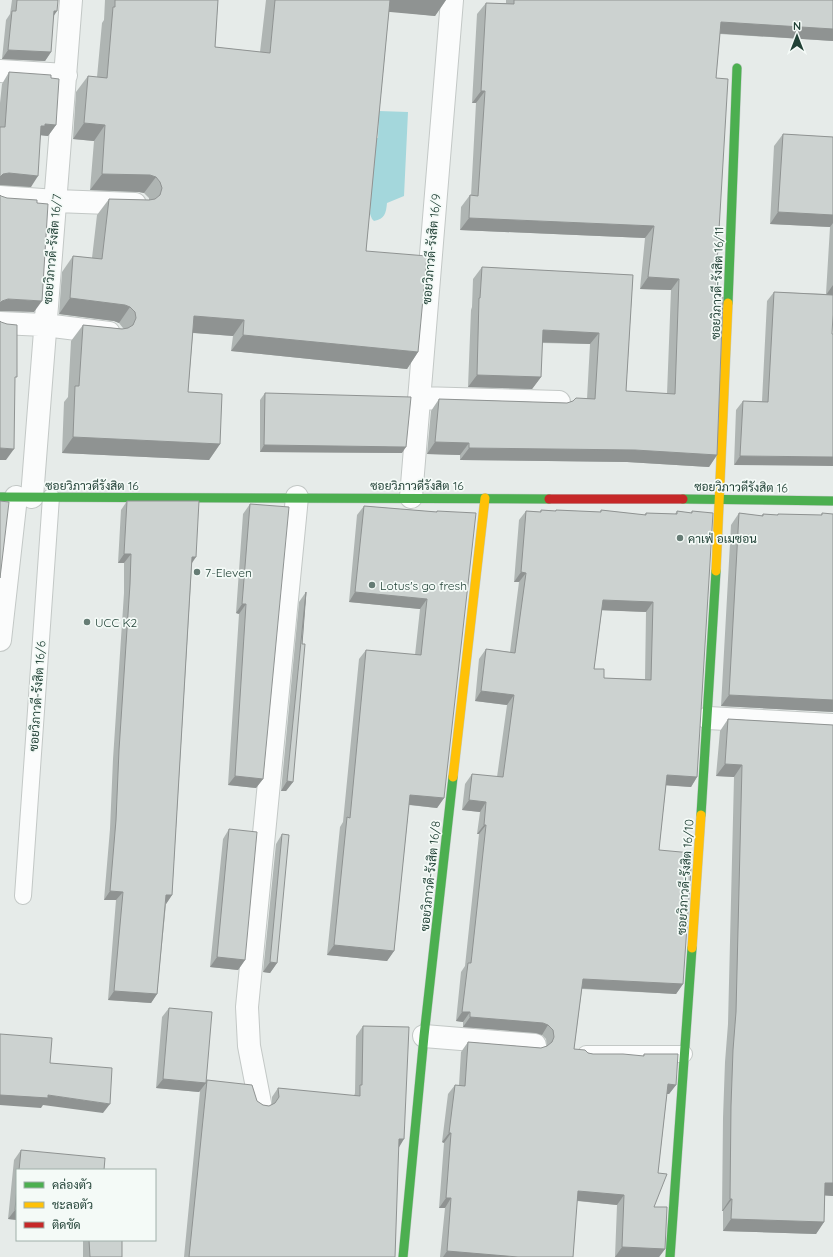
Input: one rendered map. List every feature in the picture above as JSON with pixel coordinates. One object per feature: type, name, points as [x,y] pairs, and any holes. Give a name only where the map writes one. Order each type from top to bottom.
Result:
[{"type":"street","name":"ซอยวิภาวดี-รังสิต 16/7","points":[[0,640],[25,497],[45,325],[71,0]]},
{"type":"street","name":"ซอยวิภาวดี-รังสิต 16/9","points":[[411,497],[452,0]]},
{"type":"street","name":"ซอยวิภาวดี-รังสิต 16/11","points":[[720,499],[737,68]]},
{"type":"street","points":[[0,70],[66,75]]},
{"type":"street","points":[[0,197],[138,204]]},
{"type":"street","points":[[0,323],[45,325],[112,333]]},
{"type":"street","points":[[419,398],[559,402]]},
{"type":"street","name":"ซอยวิภาวดีรังสิต 16","points":[[25,497],[411,497],[833,501]]},
{"type":"street","points":[[260,1103],[249,1046],[247,1007],[297,497]]},
{"type":"street","name":"ซอยวิภาวดี-รังสิต 16/8","points":[[403,1257],[424,1036],[484,498]]},
{"type":"street","name":"ซอยวิภาวดี-รังสิต 16/10","points":[[670,1257],[708,718],[720,499]]},
{"type":"street","points":[[708,718],[833,725]]},
{"type":"street","points":[[424,1036],[535,1045]]},
{"type":"lane","name":"ซอยวิภาวดี-รังสิต 16/6","points":[[23,896],[25,497]]},
{"type":"lane","points":[[586,1054],[684,1054]]},
{"type":"water","points":[[379,111],[408,112],[404,196],[387,203],[383,217],[374,221],[370,214],[372,166],[366,138],[378,138]]},
{"type":"building","points":[[17,0],[58,0],[57,11],[54,11],[51,52],[8,50],[12,11],[16,11]]},
{"type":"building","points":[[115,0],[218,0],[215,47],[270,53],[275,0],[390,0],[366,251],[427,256],[418,352],[243,335],[244,320],[194,316],[188,392],[222,394],[220,444],[73,437],[75,386],[79,386],[83,325],[122,329],[133,325],[136,318],[135,312],[130,307],[125,305],[70,298],[73,256],[102,259],[109,199],[155,199],[160,195],[162,188],[156,177],[150,175],[102,174],[105,125],[84,123],[88,76],[107,78],[113,7],[115,7]]},
{"type":"building","points":[[514,0],[833,0],[833,29],[721,22],[716,78],[728,79],[715,297],[723,297],[717,455],[635,450],[469,448],[469,443],[435,442],[439,399],[567,403],[576,398],[595,399],[599,333],[543,330],[541,377],[477,375],[479,298],[482,267],[633,275],[626,391],[675,394],[679,279],[648,277],[654,226],[469,218],[470,195],[478,196],[485,91],[481,91],[486,3],[514,4]]},
{"type":"building","points":[[9,72],[51,75],[51,78],[59,79],[56,125],[45,124],[45,126],[41,126],[38,176],[9,173],[3,174],[0,177],[0,127],[5,127]]},
{"type":"building","points":[[783,134],[833,137],[833,215],[778,212]]},
{"type":"building","points":[[0,195],[7,198],[37,200],[37,203],[48,204],[42,301],[8,299],[0,303]]},
{"type":"building","points":[[774,292],[833,295],[833,457],[740,456],[743,401],[768,402]]},
{"type":"building","points":[[0,321],[7,324],[17,325],[17,377],[15,377],[14,449],[0,448]]},
{"type":"building","points":[[265,393],[411,397],[406,447],[264,445]]},
{"type":"building","points":[[0,501],[9,502],[0,578]]},
{"type":"building","points":[[127,501],[199,501],[196,557],[192,557],[172,895],[166,895],[157,994],[114,991],[123,892],[110,891],[116,820],[130,584],[131,554],[124,554]]},
{"type":"building","points":[[250,504],[289,507],[263,779],[235,776],[246,604],[242,604]]},
{"type":"building","points":[[364,506],[437,512],[476,513],[444,798],[410,795],[394,951],[334,945],[347,817],[350,818],[366,650],[421,655],[427,599],[355,592]]},
{"type":"building","points":[[541,510],[556,510],[601,512],[601,510],[646,515],[646,513],[677,514],[677,511],[713,513],[697,777],[667,775],[659,850],[692,853],[683,984],[583,979],[574,1049],[585,1050],[588,1053],[593,1054],[644,1056],[644,1054],[678,1054],[676,1085],[668,1084],[658,1173],[667,1174],[654,1207],[667,1207],[665,1249],[622,1247],[624,1195],[578,1191],[573,1257],[518,1257],[447,1251],[451,1198],[446,1198],[451,1133],[449,1133],[455,1085],[465,1086],[468,1042],[541,1048],[552,1042],[554,1037],[553,1030],[548,1025],[543,1023],[470,1017],[470,1012],[462,1012],[468,963],[471,963],[486,825],[484,825],[486,802],[469,800],[472,774],[503,777],[514,695],[481,691],[486,649],[515,653],[526,573],[521,572],[526,511],[541,512]],"holes":[[[603,600],[653,602],[651,680],[604,678],[604,669],[594,669]]]},
{"type":"building","points":[[739,513],[763,516],[763,514],[833,514],[833,700],[729,695]]},
{"type":"building","points":[[306,592],[302,644],[305,644],[293,782],[287,781]]},
{"type":"building","points":[[728,719],[833,725],[833,1183],[825,1183],[824,1222],[731,1219],[731,1106],[736,1012],[742,765],[725,764]]},
{"type":"building","points":[[229,829],[257,832],[245,960],[217,957]]},
{"type":"building","points":[[282,834],[289,835],[277,963],[270,962]]},
{"type":"building","points":[[169,1008],[212,1012],[206,1083],[163,1079]]},
{"type":"building","points":[[363,1026],[409,1027],[404,1139],[399,1139],[395,1257],[189,1257],[207,1080],[252,1085],[257,1101],[263,1105],[269,1106],[275,1103],[279,1097],[278,1088],[360,1096],[360,1085],[362,1085]]},
{"type":"building","points":[[0,1034],[52,1038],[50,1063],[112,1068],[110,1104],[48,1095],[48,1098],[0,1095]]},
{"type":"building","points":[[21,1150],[105,1158],[104,1169],[19,1169]]},
{"type":"building","points":[[89,1241],[122,1241],[122,1257],[90,1257]]},
{"type":"traffic: fast","points":[[728,303],[737,68]]},
{"type":"traffic: fast","points":[[0,497],[549,499]]},
{"type":"traffic: fast","points":[[683,499],[833,501]]},
{"type":"traffic: fast","points":[[701,815],[716,571]]},
{"type":"traffic: fast","points":[[403,1257],[424,1036],[453,777]]},
{"type":"traffic: fast","points":[[670,1257],[692,948]]},
{"type":"traffic: slow","points":[[716,571],[728,303]]},
{"type":"traffic: slow","points":[[453,777],[485,498]]},
{"type":"traffic: slow","points":[[692,948],[701,815]]},
{"type":"traffic: jam","points":[[549,499],[683,499]]},
{"type":"place","name":"คาเฟ่ อเมซอน","points":[[680,538]]},
{"type":"place","name":"7-Eleven","points":[[197,572]]},
{"type":"place","name":"Lotus's go fresh","points":[[372,585]]},
{"type":"place","name":"UCC K2","points":[[87,622]]}]
